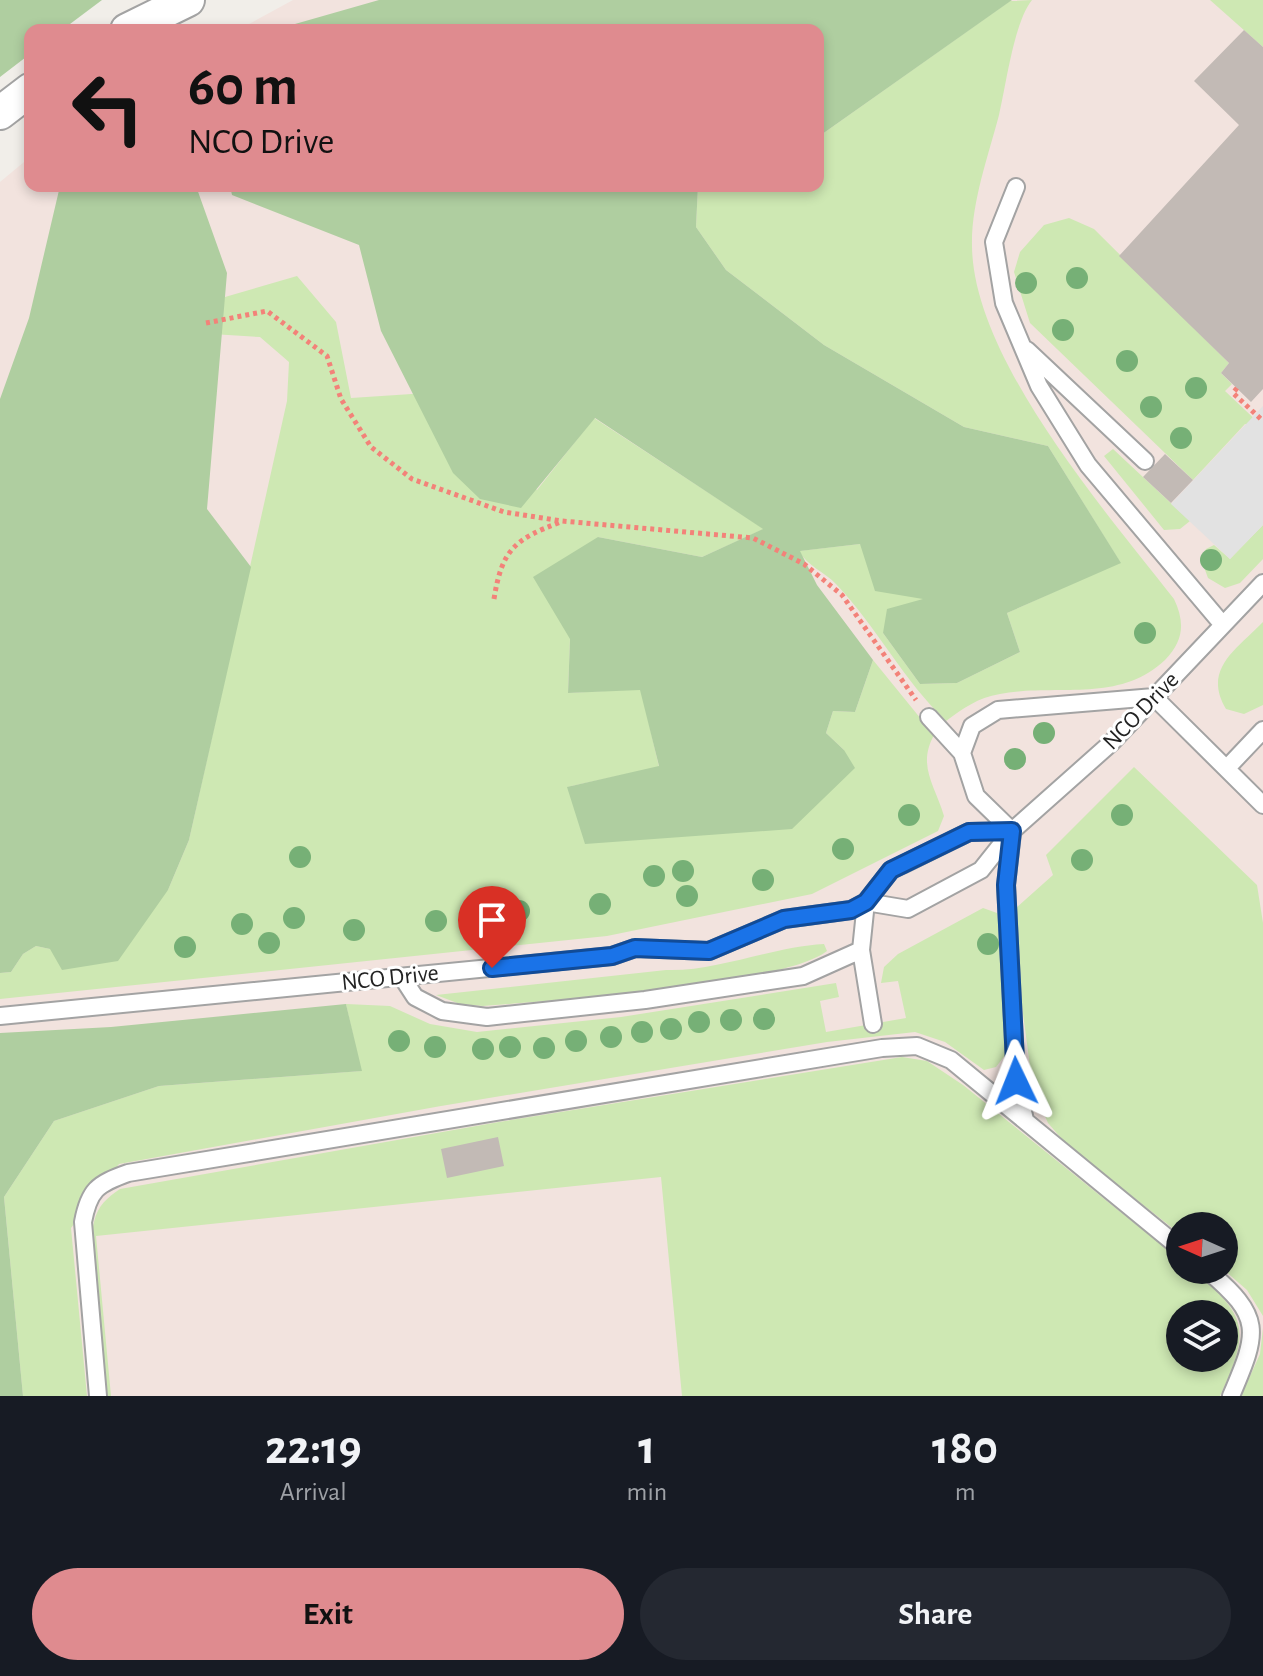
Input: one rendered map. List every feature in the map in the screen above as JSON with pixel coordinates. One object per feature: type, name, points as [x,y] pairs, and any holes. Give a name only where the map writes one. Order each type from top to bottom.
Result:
[{"type":"street","points":[[139,24],[188,0]]},
{"type":"street","points":[[0,113],[24,95]]},
{"type":"lane","points":[[1016,187],[994,242],[1004,303],[1039,386],[1088,465],[1223,625]]},
{"type":"lane","points":[[1022,346],[1145,461]]},
{"type":"lane","name":"NCO Drive","points":[[0,1016],[612,956],[635,948],[709,951],[784,919],[851,910],[866,902],[908,909],[981,870],[1012,831],[1111,743],[1263,583]]},
{"type":"lane","points":[[962,753],[972,726],[998,710],[1154,697],[1263,805]]},
{"type":"lane","points":[[929,717],[962,753],[976,796],[1012,831]]},
{"type":"lane","points":[[1227,768],[1263,730]]},
{"type":"lane","points":[[873,1024],[861,950],[866,902],[891,870],[969,832],[1012,831]]},
{"type":"lane","points":[[1012,831],[1006,885],[1016,1081],[1025,1120]]},
{"type":"lane","points":[[402,977],[415,997],[442,1011],[487,1017],[645,1000],[803,976],[861,950]]},
{"type":"lane","points":[[98,1396],[83,1222],[87,1197],[105,1181],[128,1173],[882,1048],[917,1046],[951,1060],[1166,1236]]},
{"type":"lane","points":[[1224,1284],[1240,1298],[1253,1328],[1248,1358],[1231,1396]]},
{"type":"path","points":[[206,323],[267,311],[327,356],[341,399],[371,447],[412,479],[504,512],[562,521],[753,538],[804,564],[842,595],[929,717]]},
{"type":"path","points":[[1237,388],[1233,393],[1263,421]]},
{"type":"path","points":[[494,599],[499,567],[524,536],[562,521]]},
{"type":"shaded area","points":[[293,0],[1263,0],[1263,1396],[0,1396],[0,182],[24,162],[24,192],[824,192],[824,24],[249,24]]},
{"type":"shaded area","points":[[1263,406],[1263,525],[1230,559],[1171,504]]},
{"type":"green space","points":[[0,0],[102,0],[70,24],[24,24],[24,59],[0,77]]},
{"type":"green space","points":[[379,0],[1012,0],[824,133],[824,24],[295,24]]},
{"type":"green space","points":[[1032,0],[1015,38],[977,197],[972,246],[978,290],[994,337],[1018,384],[1080,479],[1174,599],[1181,631],[1176,646],[1165,660],[1147,674],[1128,682],[1086,689],[1000,694],[978,701],[946,721],[917,689],[850,600],[799,551],[860,544],[926,599],[883,633],[920,684],[957,683],[1020,652],[1007,613],[1120,562],[1048,446],[964,427],[824,345],[726,270],[696,227],[698,192],[824,192],[824,133],[1010,1]]},
{"type":"green space","points":[[1210,0],[1263,0],[1263,47]]},
{"type":"green space","points":[[59,192],[198,192],[227,273],[207,509],[251,567],[189,840],[168,890],[118,961],[62,970],[50,949],[36,946],[23,954],[11,972],[0,973],[0,399],[29,318]]},
{"type":"green space","points":[[231,192],[698,192],[696,227],[726,270],[824,345],[964,427],[1048,446],[1121,563],[1007,613],[1020,652],[957,683],[920,684],[883,633],[887,609],[923,599],[875,591],[860,544],[800,551],[817,585],[873,660],[855,712],[833,711],[826,733],[844,750],[855,768],[792,829],[585,844],[567,787],[659,766],[640,690],[568,693],[570,639],[533,577],[598,537],[702,557],[763,529],[595,418],[521,508],[480,499],[453,473],[381,331],[359,245],[232,195]]},
{"type":"green space","points":[[1069,218],[1094,229],[1229,363],[1221,373],[1232,384],[1225,391],[1263,427],[1245,424],[1193,480],[1030,323],[1014,272],[1020,252],[1044,225]]},
{"type":"green space","points":[[297,276],[336,322],[351,398],[442,392],[537,490],[594,418],[764,529],[702,557],[598,537],[570,638],[568,693],[641,689],[659,767],[567,787],[844,750],[826,733],[833,711],[855,712],[873,660],[934,735],[929,746],[927,766],[944,816],[938,831],[812,894],[607,936],[0,999],[0,973],[11,972],[23,954],[36,946],[50,949],[168,890],[189,840],[287,401],[289,362],[260,337],[212,334],[225,297]]},
{"type":"green space","points":[[1113,449],[1190,521],[1180,529],[1164,530],[1104,456]]},
{"type":"green space","points":[[1263,525],[1263,559],[1240,583],[1225,588],[1208,578],[1201,559],[1206,549],[1214,545],[1230,559]]},
{"type":"green space","points":[[1263,622],[1263,705],[1244,714],[1226,709],[1220,695],[1220,671],[1234,651]]},
{"type":"green space","points":[[1134,767],[1257,885],[1263,923],[1263,1316],[1247,1290],[1238,1282],[1238,1212],[1166,1212],[1166,1223],[1067,1145],[1048,1123],[1033,1089],[1022,1006],[1016,908],[1053,875],[1046,855]]},
{"type":"green space","points":[[983,908],[997,913],[1004,948],[1006,1054],[996,1067],[984,1070],[945,1042],[915,1032],[827,1042],[441,1106],[119,1164],[71,1228],[87,1396],[23,1396],[4,1197],[54,1121],[159,1086],[361,1071],[346,1004],[390,1006],[430,1024],[477,1032],[621,1017],[836,983],[839,997],[820,1001],[826,1032],[906,1018],[898,981],[881,983],[884,967],[898,954]]},
{"type":"green space","points":[[824,944],[827,951],[803,963],[717,982],[664,989],[483,1006],[460,1004],[436,995],[685,970]]},
{"type":"green space","points":[[346,1004],[362,1071],[159,1086],[54,1121],[4,1197],[23,1396],[0,1396],[0,1033],[111,1027]]},
{"type":"green space","points":[[902,1057],[927,1061],[963,1085],[1166,1249],[1166,1284],[1209,1284],[1225,1300],[1166,1300],[1166,1372],[1231,1372],[1220,1396],[682,1396],[661,1177],[96,1236],[111,1396],[106,1396],[92,1283],[91,1239],[98,1211],[120,1189],[499,1122]]},
{"type":"green space","points":[[1263,1328],[1263,1396],[1241,1396],[1260,1354]]},
{"type":"building","points":[[1244,30],[1263,47],[1263,389],[1251,402],[1221,373],[1229,363],[1119,256],[1239,125],[1194,81]]},
{"type":"building","points":[[1165,454],[1193,480],[1171,503],[1143,477]]},
{"type":"building","points":[[498,1137],[504,1166],[447,1178],[441,1149]]},
{"type":"route","points":[[492,968],[612,956],[635,948],[709,951],[784,919],[851,910],[866,902],[891,870],[969,832],[1012,831],[1006,885],[1016,1081]]}]
